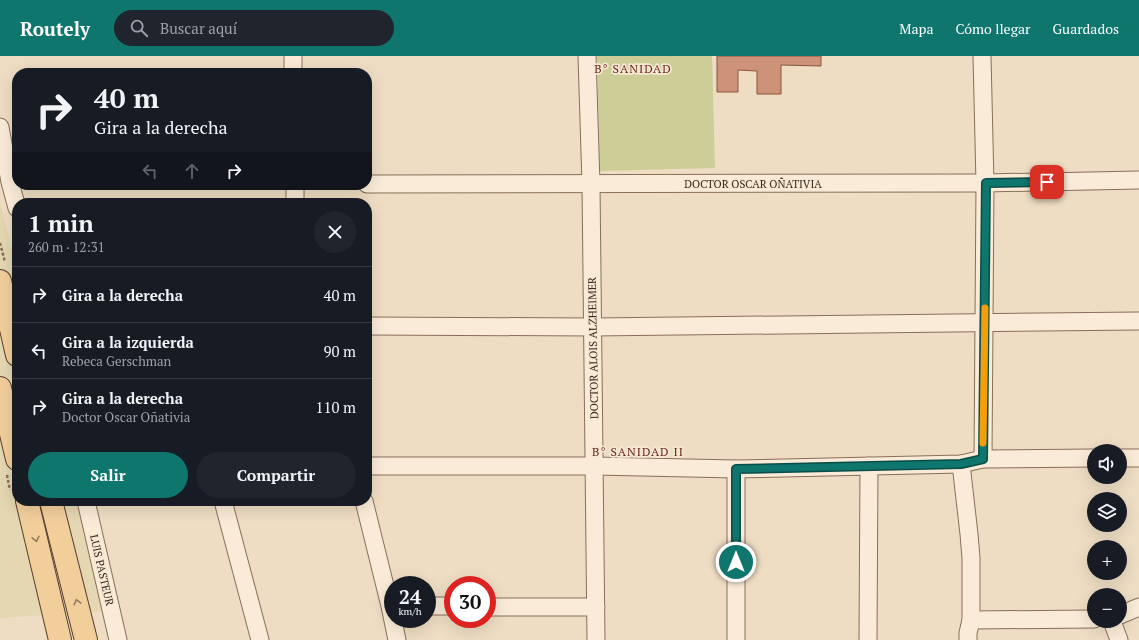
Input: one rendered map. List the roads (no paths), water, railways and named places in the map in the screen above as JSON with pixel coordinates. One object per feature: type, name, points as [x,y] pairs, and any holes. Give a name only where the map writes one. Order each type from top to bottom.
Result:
[{"type":"main road","points":[[0,281],[12,333]]},
{"type":"main road","points":[[0,388],[12,438]]},
{"type":"main road","points":[[28,506],[60,640]]},
{"type":"main road","points":[[52,506],[86,640]]},
{"type":"street","points":[[293,56],[293,68]]},
{"type":"street","name":"DOCTOR ALOIS ALZHEIMER","points":[[587,56],[591,184],[596,640]]},
{"type":"street","points":[[982,56],[986,183],[983,459]]},
{"type":"street","points":[[0,127],[12,174]]},
{"type":"street","name":"DOCTOR OSCAR OÑATIVIA","points":[[372,184],[986,183],[1139,180]]},
{"type":"street","points":[[372,326],[593,327],[1139,321]]},
{"type":"street","points":[[372,466],[594,466],[736,469],[961,464],[983,459],[1087,458]]},
{"type":"street","points":[[1127,458],[1139,458]]},
{"type":"street","points":[[961,464],[972,577],[968,640]]},
{"type":"street","points":[[868,640],[869,466]]},
{"type":"street","points":[[736,469],[736,640]]},
{"type":"street","name":"LUIS PASTEUR","points":[[87,506],[118,640]]},
{"type":"street","points":[[225,506],[260,640]]},
{"type":"street","points":[[365,506],[384,576]]},
{"type":"street","points":[[496,607],[596,607]]},
{"type":"street","points":[[1127,612],[1139,607]]},
{"type":"street","points":[[970,620],[1087,619]]},
{"type":"street","points":[[395,628],[397,640]]},
{"type":"street","points":[[1115,628],[1119,640]]},
{"type":"district","name":"B° SANIDAD","points":[[633,69]]},
{"type":"district","name":"B° SANIDAD II","points":[[638,452]]}]
